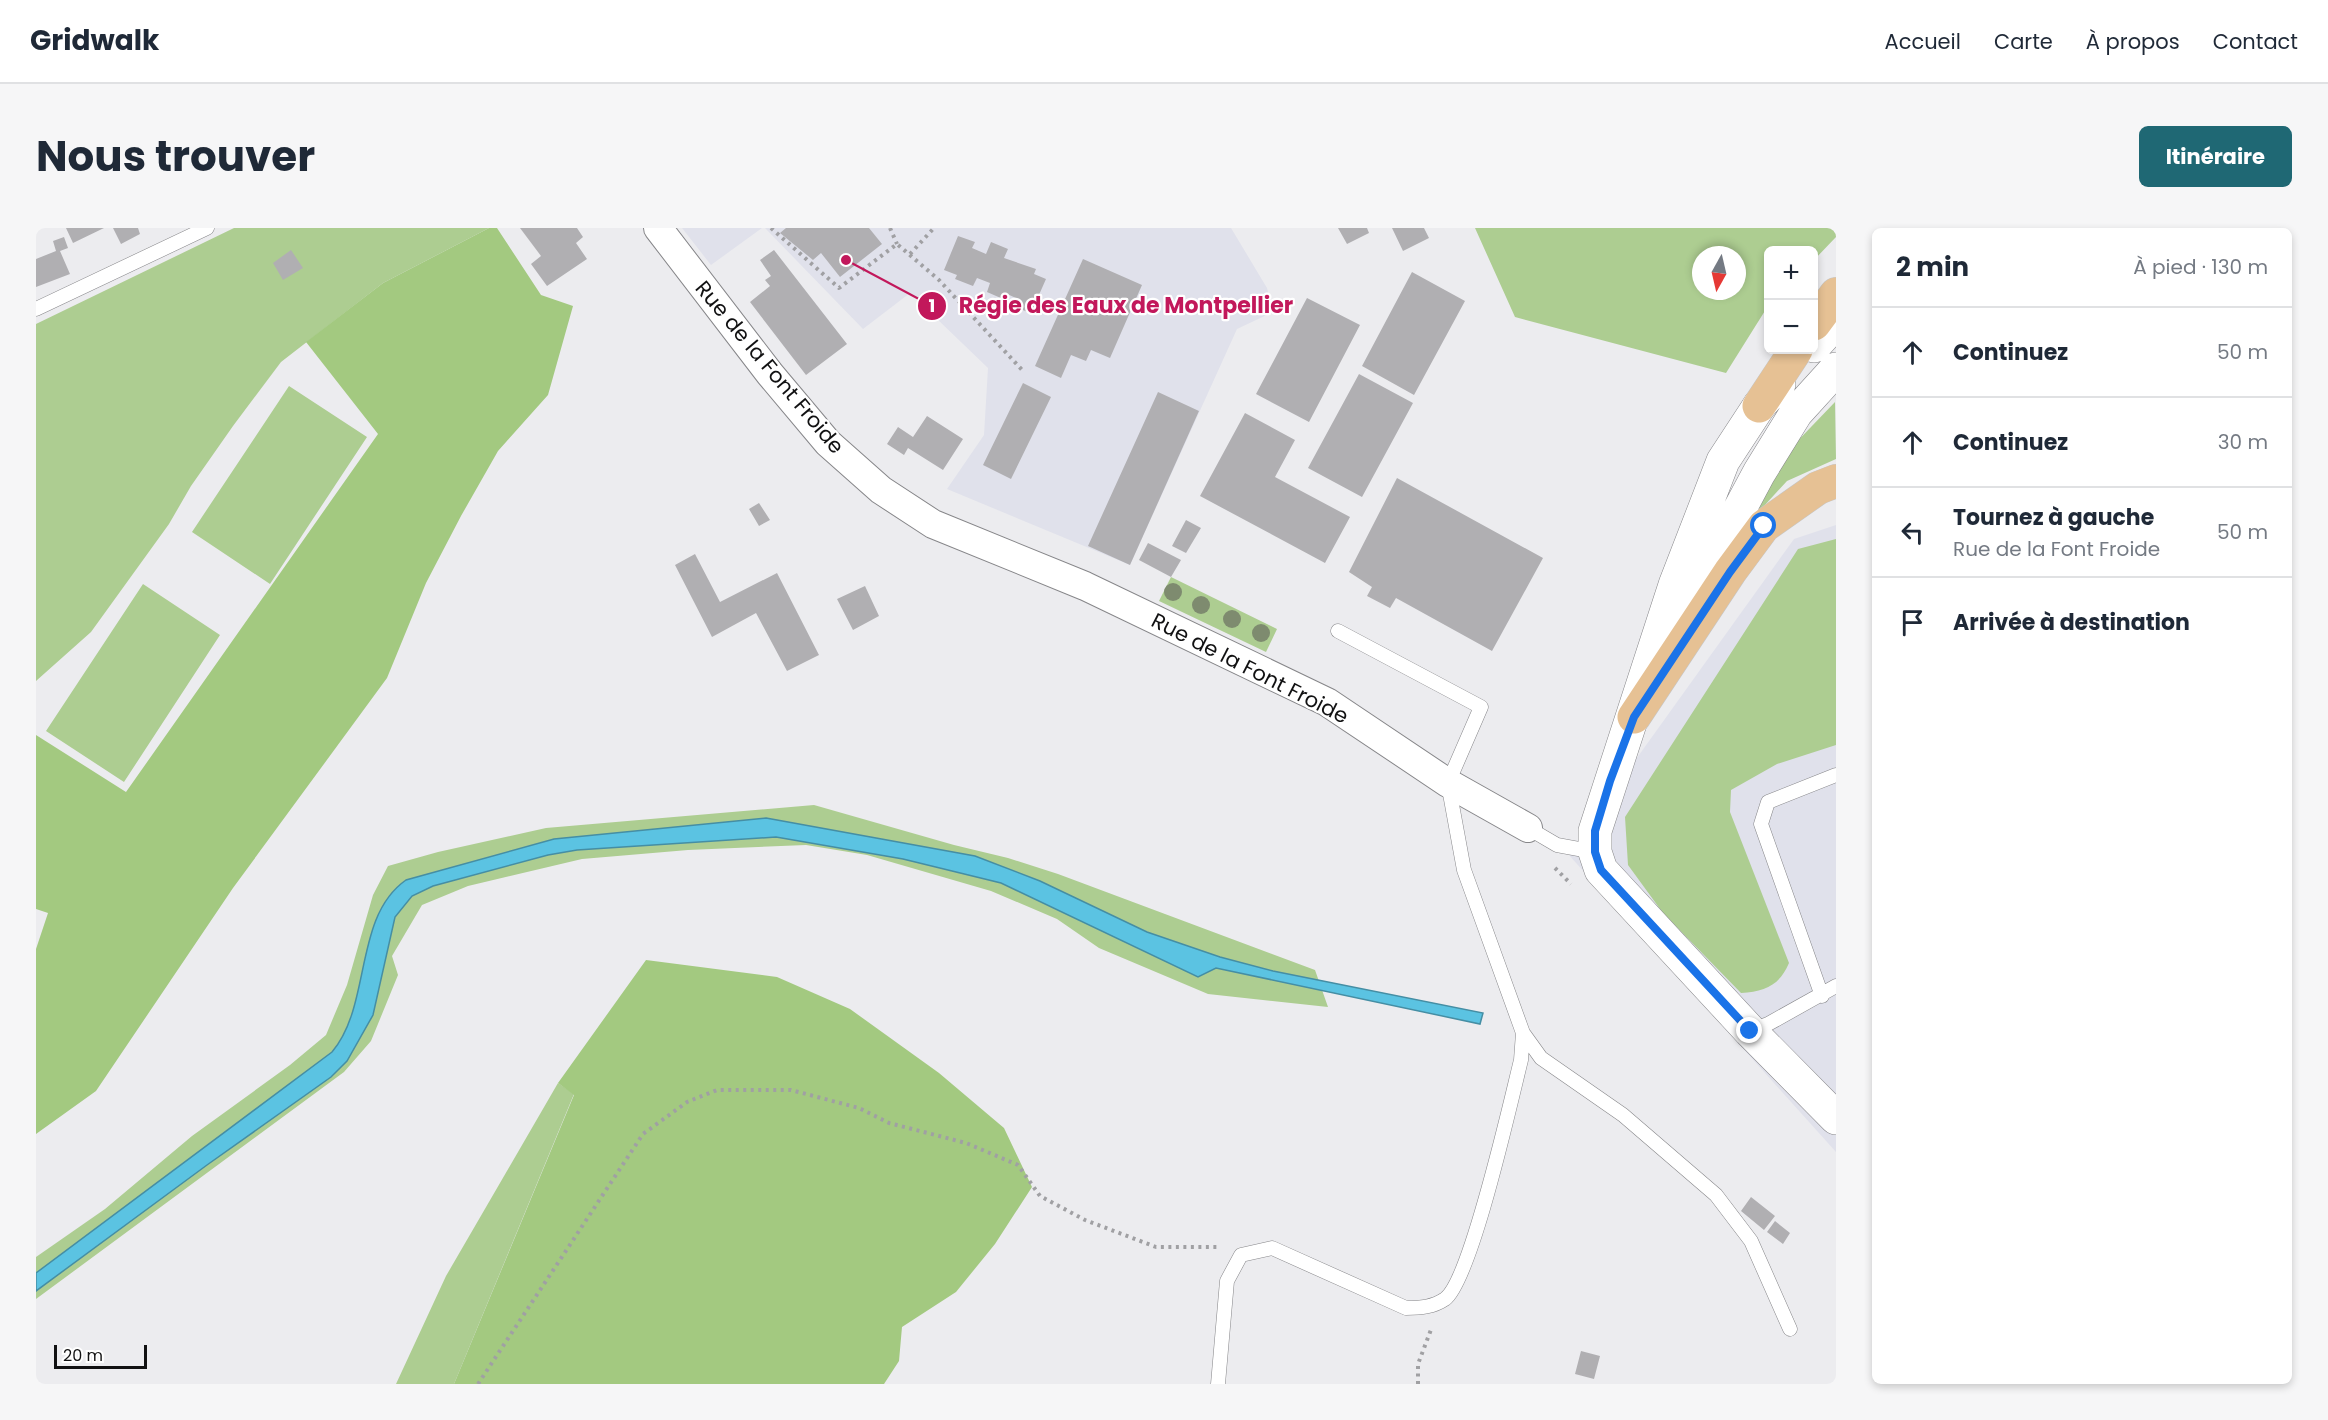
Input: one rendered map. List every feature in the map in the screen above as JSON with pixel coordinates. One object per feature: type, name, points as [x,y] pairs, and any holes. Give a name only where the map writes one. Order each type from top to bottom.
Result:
[{"type":"main road","points":[[1818,319],[1836,294]]},
{"type":"main road","points":[[1759,406],[1793,354]]},
{"type":"main road","points":[[1634,717],[1730,572],[1764,526],[1818,488],[1836,481]]},
{"type":"street","name":"Rue de la Font Froide","points":[[658,228],[770,374],[828,442],[880,490],[933,524],[1085,586],[1326,702],[1448,783],[1528,828]]},
{"type":"street","points":[[1818,342],[1836,322]]},
{"type":"street","points":[[1806,354],[1759,406],[1723,461],[1675,585],[1634,717],[1610,781],[1595,831],[1595,852],[1601,870],[1750,1031],[1836,1118]]},
{"type":"street","points":[[1634,717],[1693,594],[1759,473],[1796,413],[1836,369]]},
{"type":"lane","points":[[36,309],[207,228]]},
{"type":"lane","points":[[1338,631],[1481,707],[1448,783],[1464,870],[1523,1033],[1541,1058],[1623,1115],[1716,1195],[1751,1241],[1790,1329]]},
{"type":"lane","points":[[1822,996],[1761,824],[1767,802],[1836,775]]},
{"type":"lane","name":"Rue de la Font Froide","points":[[1528,828],[1557,845],[1595,852]]},
{"type":"lane","points":[[1750,1031],[1822,996],[1836,986]]},
{"type":"lane","points":[[1218,1384],[1227,1281],[1241,1255],[1272,1248],[1406,1308],[1426,1308],[1447,1298],[1462,1275],[1473,1244],[1521,1060],[1523,1033]]},
{"type":"path","points":[[771,228],[839,288],[897,244]]},
{"type":"path","points":[[890,228],[897,244],[939,280],[1023,371]]},
{"type":"path","points":[[910,254],[934,228]]},
{"type":"path","points":[[478,1384],[643,1134],[687,1102],[717,1090],[791,1090],[859,1108],[889,1123],[966,1143],[1018,1165],[1040,1196],[1085,1220],[1156,1247],[1220,1247],[1230,1242]]},
{"type":"path","points":[[1418,1384],[1418,1364],[1431,1333],[1437,1303]]},
{"type":"shaded area","points":[[682,228],[762,228],[711,265]]},
{"type":"shaded area","points":[[765,228],[1231,228],[1267,288],[1273,312],[1237,329],[1130,565],[947,489],[984,435],[988,368],[910,293],[863,329]]},
{"type":"shaded area","points":[[1836,525],[1836,1152],[1568,854],[1794,539]]},
{"type":"green space","points":[[234,228],[489,228],[383,283],[281,362],[233,426],[191,486],[169,524],[91,632],[36,681],[36,324]]},
{"type":"green space","points":[[489,228],[497,228],[541,295],[573,306],[548,395],[498,451],[461,516],[426,583],[387,678],[233,888],[96,1091],[36,1134],[36,949],[48,913],[36,909],[36,735],[126,792],[378,434],[306,342],[383,283]]},
{"type":"green space","points":[[1475,228],[1836,228],[1836,237],[1818,256],[1818,246],[1764,246],[1764,312],[1726,373],[1515,317]]},
{"type":"green space","points":[[289,386],[367,437],[270,584],[192,532]]},
{"type":"green space","points":[[1835,402],[1836,459],[1787,481],[1753,518],[1787,452]]},
{"type":"green space","points":[[1836,539],[1836,745],[1777,764],[1731,790],[1730,812],[1789,963],[1781,977],[1770,986],[1757,991],[1741,993],[1663,913],[1628,865],[1625,817],[1798,549]]},
{"type":"green space","points":[[1171,577],[1277,629],[1266,652],[1159,601]]},
{"type":"green space","points":[[143,584],[220,635],[124,782],[46,731]]},
{"type":"green space","points":[[814,805],[1058,874],[1315,970],[1328,1007],[1208,994],[1099,948],[1057,919],[991,891],[867,855],[806,845],[688,850],[582,859],[468,886],[422,905],[392,956],[398,975],[371,1041],[344,1072],[36,1299],[36,1257],[105,1209],[192,1136],[290,1065],[326,1035],[347,985],[373,895],[388,866],[438,852],[546,828]]},
{"type":"green space","points":[[646,960],[777,977],[850,1009],[939,1073],[1004,1128],[1032,1187],[995,1244],[956,1292],[902,1327],[899,1361],[884,1384],[454,1384],[574,1095],[558,1083]]},
{"type":"green space","points":[[558,1083],[574,1094],[454,1384],[396,1384],[446,1276]]},
{"type":"water","points":[[766,818],[975,856],[1040,881],[1147,932],[1220,957],[1273,971],[1483,1013],[1480,1024],[1216,968],[1198,977],[1001,883],[903,859],[776,837],[577,850],[548,855],[433,886],[412,896],[395,917],[373,1015],[347,1061],[331,1077],[36,1291],[36,1273],[332,1052],[344,1033],[353,1010],[370,938],[378,916],[389,896],[406,880],[554,839]]},
{"type":"building","points":[[66,228],[104,228],[73,243]]},
{"type":"building","points":[[113,228],[138,228],[140,234],[121,244]]},
{"type":"building","points":[[520,228],[577,228],[583,237],[576,243],[587,259],[547,286],[531,264],[541,256]]},
{"type":"building","points":[[786,228],[869,228],[882,244],[840,277],[821,253],[813,260],[780,233]]},
{"type":"building","points":[[1338,228],[1367,228],[1369,233],[1347,244]]},
{"type":"building","points":[[1392,228],[1424,228],[1429,238],[1403,251]]},
{"type":"building","points":[[958,236],[975,242],[972,248],[986,254],[991,242],[1008,249],[1004,258],[1036,269],[1034,274],[1046,279],[1031,313],[1017,308],[1020,300],[1005,293],[1003,299],[987,292],[990,283],[977,278],[973,286],[955,279],[957,275],[944,270]]},
{"type":"building","points":[[64,237],[68,248],[60,251],[70,274],[36,287],[36,259],[56,251],[53,241]]},
{"type":"building","points":[[291,250],[303,268],[283,280],[273,263]]},
{"type":"building","points":[[774,250],[847,344],[806,375],[750,302],[770,286],[765,280],[771,276],[760,260]]},
{"type":"building","points":[[1083,259],[1142,285],[1110,358],[1091,350],[1086,361],[1071,355],[1061,378],[1035,366]]},
{"type":"building","points":[[1412,272],[1465,301],[1414,395],[1362,366]]},
{"type":"building","points":[[1307,298],[1360,325],[1309,422],[1256,394]]},
{"type":"building","points":[[1359,374],[1413,403],[1362,497],[1308,468]]},
{"type":"building","points":[[1023,383],[1051,397],[1011,479],[983,465]]},
{"type":"building","points":[[1158,392],[1199,411],[1130,565],[1088,546]]},
{"type":"building","points":[[1245,413],[1295,440],[1275,477],[1350,517],[1325,563],[1200,496]]},
{"type":"building","points":[[927,416],[963,439],[943,470],[908,448],[904,455],[887,444],[898,427],[913,437]]},
{"type":"building","points":[[1397,478],[1543,558],[1492,651],[1396,598],[1390,608],[1367,596],[1372,587],[1349,572]]},
{"type":"building","points":[[759,503],[770,520],[759,526],[749,509]]},
{"type":"building","points":[[1186,520],[1201,528],[1186,553],[1172,546]]},
{"type":"building","points":[[1148,543],[1181,560],[1171,577],[1139,560]]},
{"type":"building","points":[[695,554],[720,602],[777,573],[819,655],[787,671],[756,613],[712,637],[675,565]]},
{"type":"building","points":[[865,586],[879,616],[853,630],[837,599]]},
{"type":"building","points":[[1751,1197],[1775,1216],[1764,1230],[1741,1211]]},
{"type":"building","points":[[1775,1221],[1790,1233],[1783,1244],[1767,1232]]},
{"type":"building","points":[[1581,1351],[1600,1356],[1594,1379],[1575,1374]]},
{"type":"place","name":"Régie des Eaux de Montpellier","points":[[846,260]]},
{"type":"route","points":[[1750,1031],[1601,870],[1594,843],[1595,831],[1610,781],[1634,717],[1730,572],[1764,526]]}]
